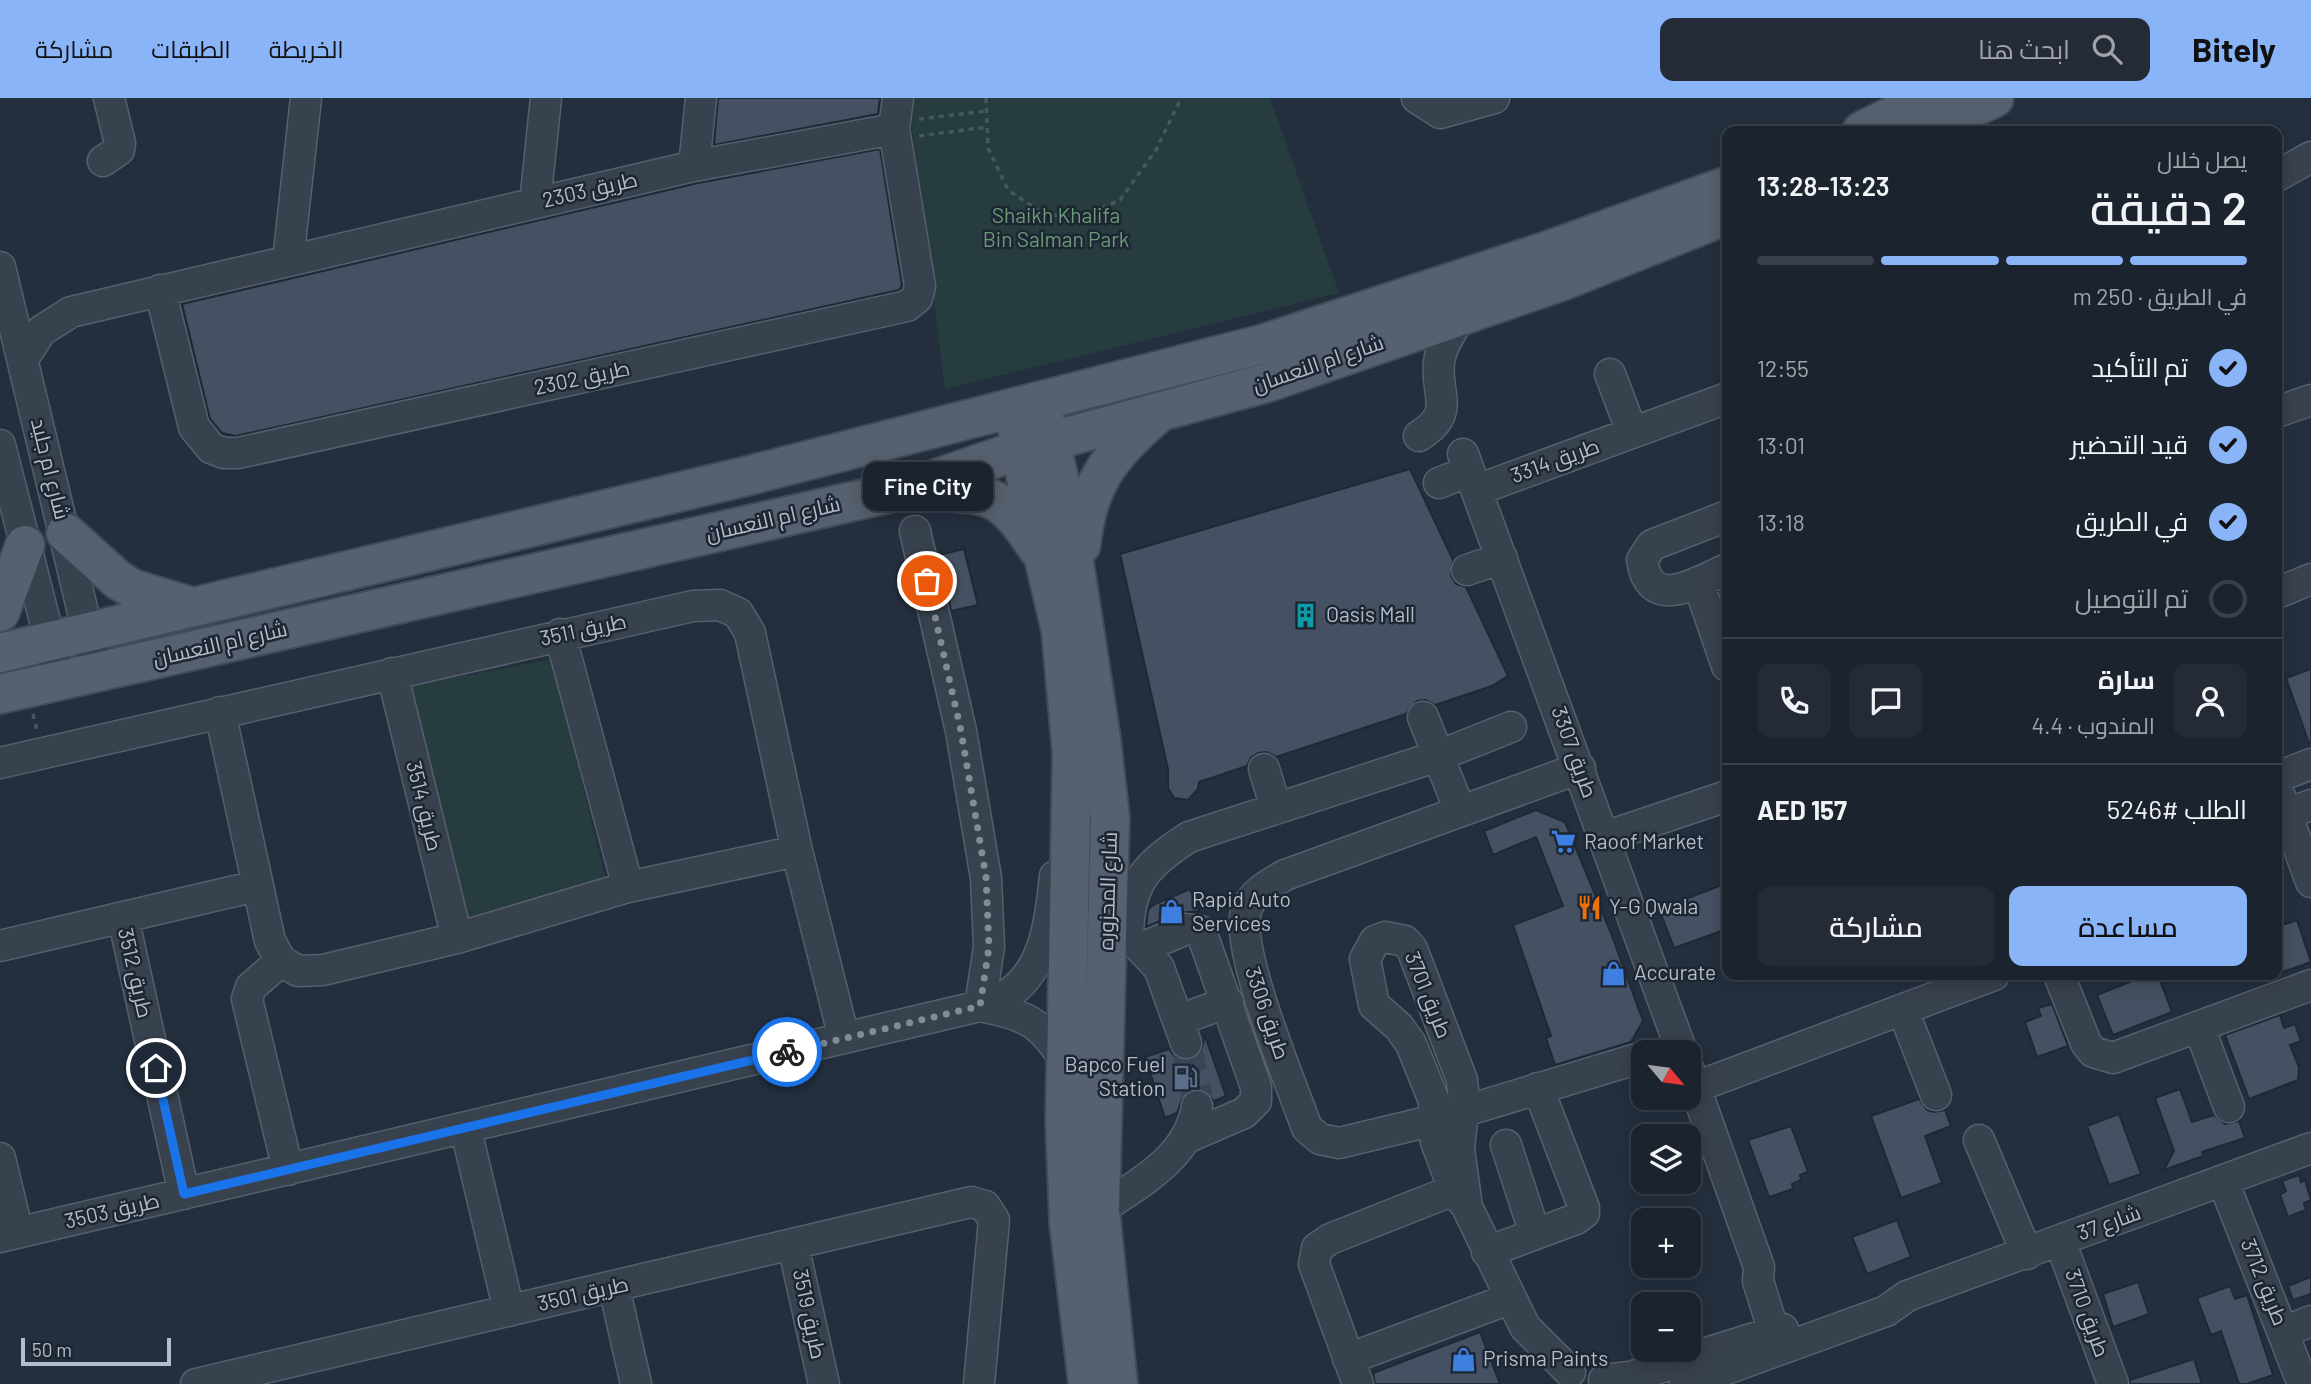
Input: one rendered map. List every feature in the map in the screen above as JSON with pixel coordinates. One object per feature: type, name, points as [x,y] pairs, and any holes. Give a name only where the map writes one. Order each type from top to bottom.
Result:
[{"type":"main road","points":[[1872,126],[1929,98]]},
{"type":"main road","points":[[1934,126],[1994,98]]},
{"type":"main road","name":"شارع ام النعسان","points":[[0,653],[751,475],[1263,344],[1544,252],[1722,188]]},
{"type":"main road","name":"شارع ام النعسان","points":[[29,688],[903,490],[1036,446],[1269,382],[1562,281],[1722,217]]},
{"type":"main road","name":"شارع المحزوره","points":[[1027,406],[1036,446],[1045,560],[1061,631],[1073,803],[1065,1061],[1069,1223],[1088,1384]]},
{"type":"main road","points":[[1077,586],[1087,505],[1101,473],[1120,449],[1158,414]]},
{"type":"main road","name":"شارع المحزوره","points":[[1036,446],[1065,503],[1126,934],[1100,1210],[1118,1384]]},
{"type":"main road","points":[[903,490],[962,490],[989,497],[1019,520],[1045,560]]},
{"type":"main road","points":[[66,533],[118,580],[133,589],[191,606]]},
{"type":"main road","points":[[0,611],[25,545]]},
{"type":"main road","points":[[1069,1384],[1070,1368],[1082,1338]]},
{"type":"street","points":[[103,161],[119,150],[120,143],[109,98]]},
{"type":"street","points":[[288,261],[306,98]]},
{"type":"street","points":[[535,203],[546,98]]},
{"type":"street","points":[[694,166],[701,98]]},
{"type":"street","points":[[1417,98],[1440,113],[1494,98]]},
{"type":"street","name":"طريق 2303","points":[[23,359],[41,331],[71,312],[694,166],[896,122]]},
{"type":"street","name":"طريق 2302","points":[[160,290],[194,427],[211,448],[224,453],[238,453],[907,306],[917,298],[920,286],[896,122]]},
{"type":"street","points":[[2282,173],[2311,157]]},
{"type":"street","name":"طريق 2303","points":[[3,278],[39,306],[71,312]]},
{"type":"street","name":"شارع ام جليد","points":[[3,278],[97,671]]},
{"type":"street","points":[[1419,436],[1438,420],[1443,409],[1439,362],[1441,352],[1461,316]]},
{"type":"street","points":[[1611,374],[1632,432]]},
{"type":"street","name":"طريق 3314","points":[[1439,483],[1470,472],[1632,432],[1722,400]]},
{"type":"street","points":[[2282,410],[2311,400]]},
{"type":"street","name":"شارع ام جليد","points":[[0,445],[51,640],[29,688]]},
{"type":"street","name":"طريق 3307","points":[[1470,472],[1605,837],[1675,1040]]},
{"type":"street","points":[[1722,518],[1652,545],[1645,551],[1642,560],[1643,570],[1658,589],[1669,592],[1722,571]]},
{"type":"street","points":[[915,531],[976,808],[986,877],[992,963],[1002,975],[1016,977],[1028,973]]},
{"type":"street","points":[[1466,570],[1502,558]]},
{"type":"street","points":[[1698,582],[1722,652]]},
{"type":"street","points":[[2282,591],[2310,583]]},
{"type":"street","name":"طريق 3511","points":[[0,763],[560,634],[693,607],[720,606],[738,613],[750,633],[797,851],[844,1038]]},
{"type":"street","points":[[560,634],[628,887]]},
{"type":"street","name":"طريق 3514","points":[[392,673],[457,938]]},
{"type":"street","points":[[220,712],[270,941],[281,961],[299,971],[323,970],[457,938],[628,887],[797,851]]},
{"type":"street","points":[[1423,717],[1460,811]]},
{"type":"street","points":[[1228,1002],[1182,1032],[1159,968],[1126,934],[1128,907],[1139,878],[1161,855],[1189,837],[1438,756],[1511,727]]},
{"type":"street","points":[[2282,774],[2311,764]]},
{"type":"street","name":"طريق 3306","points":[[1580,768],[1285,875],[1261,889],[1247,909],[1244,935],[1250,965],[1307,1128],[1320,1139],[1339,1143],[1435,1120],[1631,1061]]},
{"type":"street","points":[[1264,769],[1276,808]]},
{"type":"street","points":[[1605,837],[1722,798]]},
{"type":"street","points":[[2291,802],[2311,882]]},
{"type":"street","points":[[980,1006],[1011,992],[1040,954],[1048,928],[1061,837],[1073,803]]},
{"type":"street","name":"طريق 3512","points":[[0,946],[256,886]]},
{"type":"street","name":"طريق 3512","points":[[123,917],[184,1194]]},
{"type":"street","points":[[1126,934],[1186,929],[1201,931],[1256,1087],[1256,1101],[1244,1113],[1186,1138]]},
{"type":"street","name":"طريق 3701","points":[[1461,1199],[1459,1149],[1463,1111],[1462,1080],[1412,950],[1405,942],[1385,937],[1375,941],[1365,959],[1374,1005],[1399,1027],[1411,1044],[1434,1101],[1436,1142],[1461,1199],[1509,1299],[1561,1378]]},
{"type":"street","points":[[980,1006],[989,947]]},
{"type":"street","points":[[281,961],[251,987],[248,1005],[288,1170]]},
{"type":"street","points":[[1701,1057],[1903,1010],[1981,980]]},
{"type":"street","points":[[2061,980],[2086,1044],[2093,1052],[2103,1057],[2121,1057],[2311,985]]},
{"type":"street","points":[[980,1006],[1019,1014],[1038,1025],[1048,1034],[1065,1061]]},
{"type":"street","name":"طريق 3503","points":[[9,1235],[466,1130],[980,1006]]},
{"type":"street","points":[[1903,1010],[1936,1095]]},
{"type":"street","points":[[2199,1027],[2229,1107]]},
{"type":"street","points":[[1487,1252],[1581,1217],[1584,1208],[1538,1088]]},
{"type":"street","points":[[1100,1210],[1159,1170],[1186,1138],[1197,1106]]},
{"type":"street","name":"طريق 3307","points":[[1700,1110],[1759,1267],[1770,1282],[1784,1338]]},
{"type":"street","points":[[466,1130],[509,1311]]},
{"type":"street","points":[[1979,1140],[2027,1254]]},
{"type":"street","points":[[1506,1145],[1535,1234]]},
{"type":"street","name":"شارع 37","points":[[1685,1384],[1784,1338],[1883,1297],[1907,1296],[2311,1148]]},
{"type":"street","points":[[0,1158],[9,1235]]},
{"type":"street","name":"طريق 3712","points":[[2223,1181],[2297,1327],[2303,1384]]},
{"type":"street","points":[[1461,1199],[1323,1242],[1314,1256],[1316,1272],[1353,1371],[1509,1299]]},
{"type":"street","name":"طريق 3501","points":[[196,1384],[282,1374],[509,1311],[971,1202],[985,1206],[994,1220],[979,1384]]},
{"type":"street","name":"طريق 3710","points":[[2060,1241],[2108,1382]]},
{"type":"street","name":"طريق 3519","points":[[793,1245],[824,1384]]},
{"type":"street","name":"طريق 3307","points":[[1759,1267],[1758,1281],[1763,1296],[1784,1338]]},
{"type":"street","points":[[614,1287],[636,1384]]},
{"type":"street","points":[[1725,1347],[1763,1296]]},
{"type":"street","name":"شارع 37","points":[[1606,1382],[1725,1347],[1784,1338]]},
{"type":"street","points":[[1561,1378],[1588,1372],[1606,1382]]},
{"type":"path","points":[[986,98],[988,148],[1008,190],[1042,213],[1077,219],[1120,200],[1156,150],[1181,98]]},
{"type":"path","points":[[896,122],[986,111]]},
{"type":"path","points":[[896,122],[987,127]]},
{"type":"path","points":[[29,688],[43,753]]},
{"type":"green space","name":"Shaikh Khalifa Bin Salman Park","points":[[914,98],[1270,98],[1339,293],[945,389],[912,128]]},
{"type":"green space","points":[[552,659],[609,893],[466,929],[406,687]]},
{"type":"building","points":[[718,98],[880,98],[878,114],[714,145]]},
{"type":"building","points":[[880,149],[902,285],[899,290],[236,436],[222,433],[210,419],[182,304],[698,183]]},
{"type":"building","name":"Oasis Mall","points":[[1410,469],[1453,560],[1451,576],[1456,584],[1466,587],[1508,676],[1492,686],[1435,705],[1426,700],[1417,701],[1406,714],[1276,757],[1267,752],[1258,753],[1251,758],[1247,766],[1199,782],[1198,789],[1188,800],[1174,798],[1168,788],[1168,769],[1120,554]]},
{"type":"building","points":[[964,549],[978,605],[951,611],[939,555]]},
{"type":"building","points":[[2311,669],[2311,743],[2309,743],[2286,678]]},
{"type":"building","points":[[1536,810],[1565,822],[1611,933],[1643,1021],[1631,1042],[1555,1065],[1546,1038],[1551,1036],[1513,925],[1563,906],[1536,837],[1493,855],[1484,831]]},
{"type":"building","points":[[1722,885],[1722,931],[1674,948],[1659,909]]},
{"type":"building","name":"Rapid Auto Services","points":[[1190,889],[1199,911],[1179,913],[1146,927],[1148,910],[1153,905]]},
{"type":"building","points":[[2297,920],[2311,962],[2282,972],[2282,925]]},
{"type":"building","points":[[2134,980],[2160,980],[2172,1012],[2113,1035],[2097,995]]},
{"type":"building","points":[[2052,1004],[2068,1046],[2037,1057],[2025,1022],[2041,1016],[2038,1008]]},
{"type":"building","points":[[2280,1015],[2284,1028],[2295,1024],[2301,1041],[2290,1045],[2299,1067],[2298,1080],[2249,1099],[2225,1035]]},
{"type":"building","name":"Bapco Fuel Station","points":[[1205,1036],[1226,1096],[1214,1101],[1202,1089],[1192,1089],[1184,1094],[1177,1113],[1165,1118],[1145,1057],[1169,1049],[1175,1057],[1191,1060],[1200,1054]]},
{"type":"building","points":[[2180,1089],[2192,1122],[2214,1115],[2225,1124],[2239,1121],[2245,1138],[2202,1152],[2203,1156],[2164,1170],[2174,1151],[2155,1098]]},
{"type":"building","points":[[1919,1099],[1927,1110],[1945,1110],[1951,1126],[1925,1136],[1942,1183],[1901,1198],[1871,1116]]},
{"type":"building","points":[[2119,1114],[2141,1174],[2109,1185],[2087,1126]]},
{"type":"building","points":[[1791,1126],[1808,1172],[1800,1175],[1801,1180],[1792,1184],[1793,1189],[1769,1197],[1748,1140]]},
{"type":"building","points":[[2299,1175],[2301,1182],[2305,1180],[2311,1200],[2304,1203],[2306,1210],[2288,1217],[2280,1195],[2286,1191],[2282,1181]]},
{"type":"building","points":[[1897,1220],[1911,1257],[1867,1274],[1852,1237]]},
{"type":"building","points":[[2311,1277],[2311,1294],[2293,1300],[2288,1286]]},
{"type":"building","points":[[2138,1282],[2149,1314],[2113,1327],[2103,1294]]},
{"type":"building","points":[[2230,1286],[2235,1299],[2247,1295],[2273,1375],[2247,1384],[2239,1384],[2221,1331],[2211,1335],[2197,1298]]},
{"type":"building","points":[[1480,1332],[1500,1384],[1375,1384],[1373,1373]]},
{"type":"building","points":[[2194,1359],[2202,1384],[2130,1384],[2130,1380]]},
{"type":"tunnel","points":[[1186,1043],[1196,1087],[1197,1106]]},
{"type":"way so far","points":[[787,1052],[980,1006],[989,947],[986,877],[961,731],[927,581]]},
{"type":"place","name":"Fine City","points":[[927,581]]},
{"type":"place","name":"Oasis Mall","points":[[1306,615]]},
{"type":"place","name":"Raoof Market","points":[[1564,842]]},
{"type":"place","name":"Y-G Qwala","points":[[1589,907]]},
{"type":"place","name":"Rapid Auto Services","points":[[1172,912]]},
{"type":"place","name":"Accurate","points":[[1614,973]]},
{"type":"place","name":"Bapco Fuel Station","points":[[1185,1077]]},
{"type":"place","name":"Prisma Paints","points":[[1463,1359]]},
{"type":"route","points":[[156,1068],[184,1194],[466,1130],[787,1052]]}]
